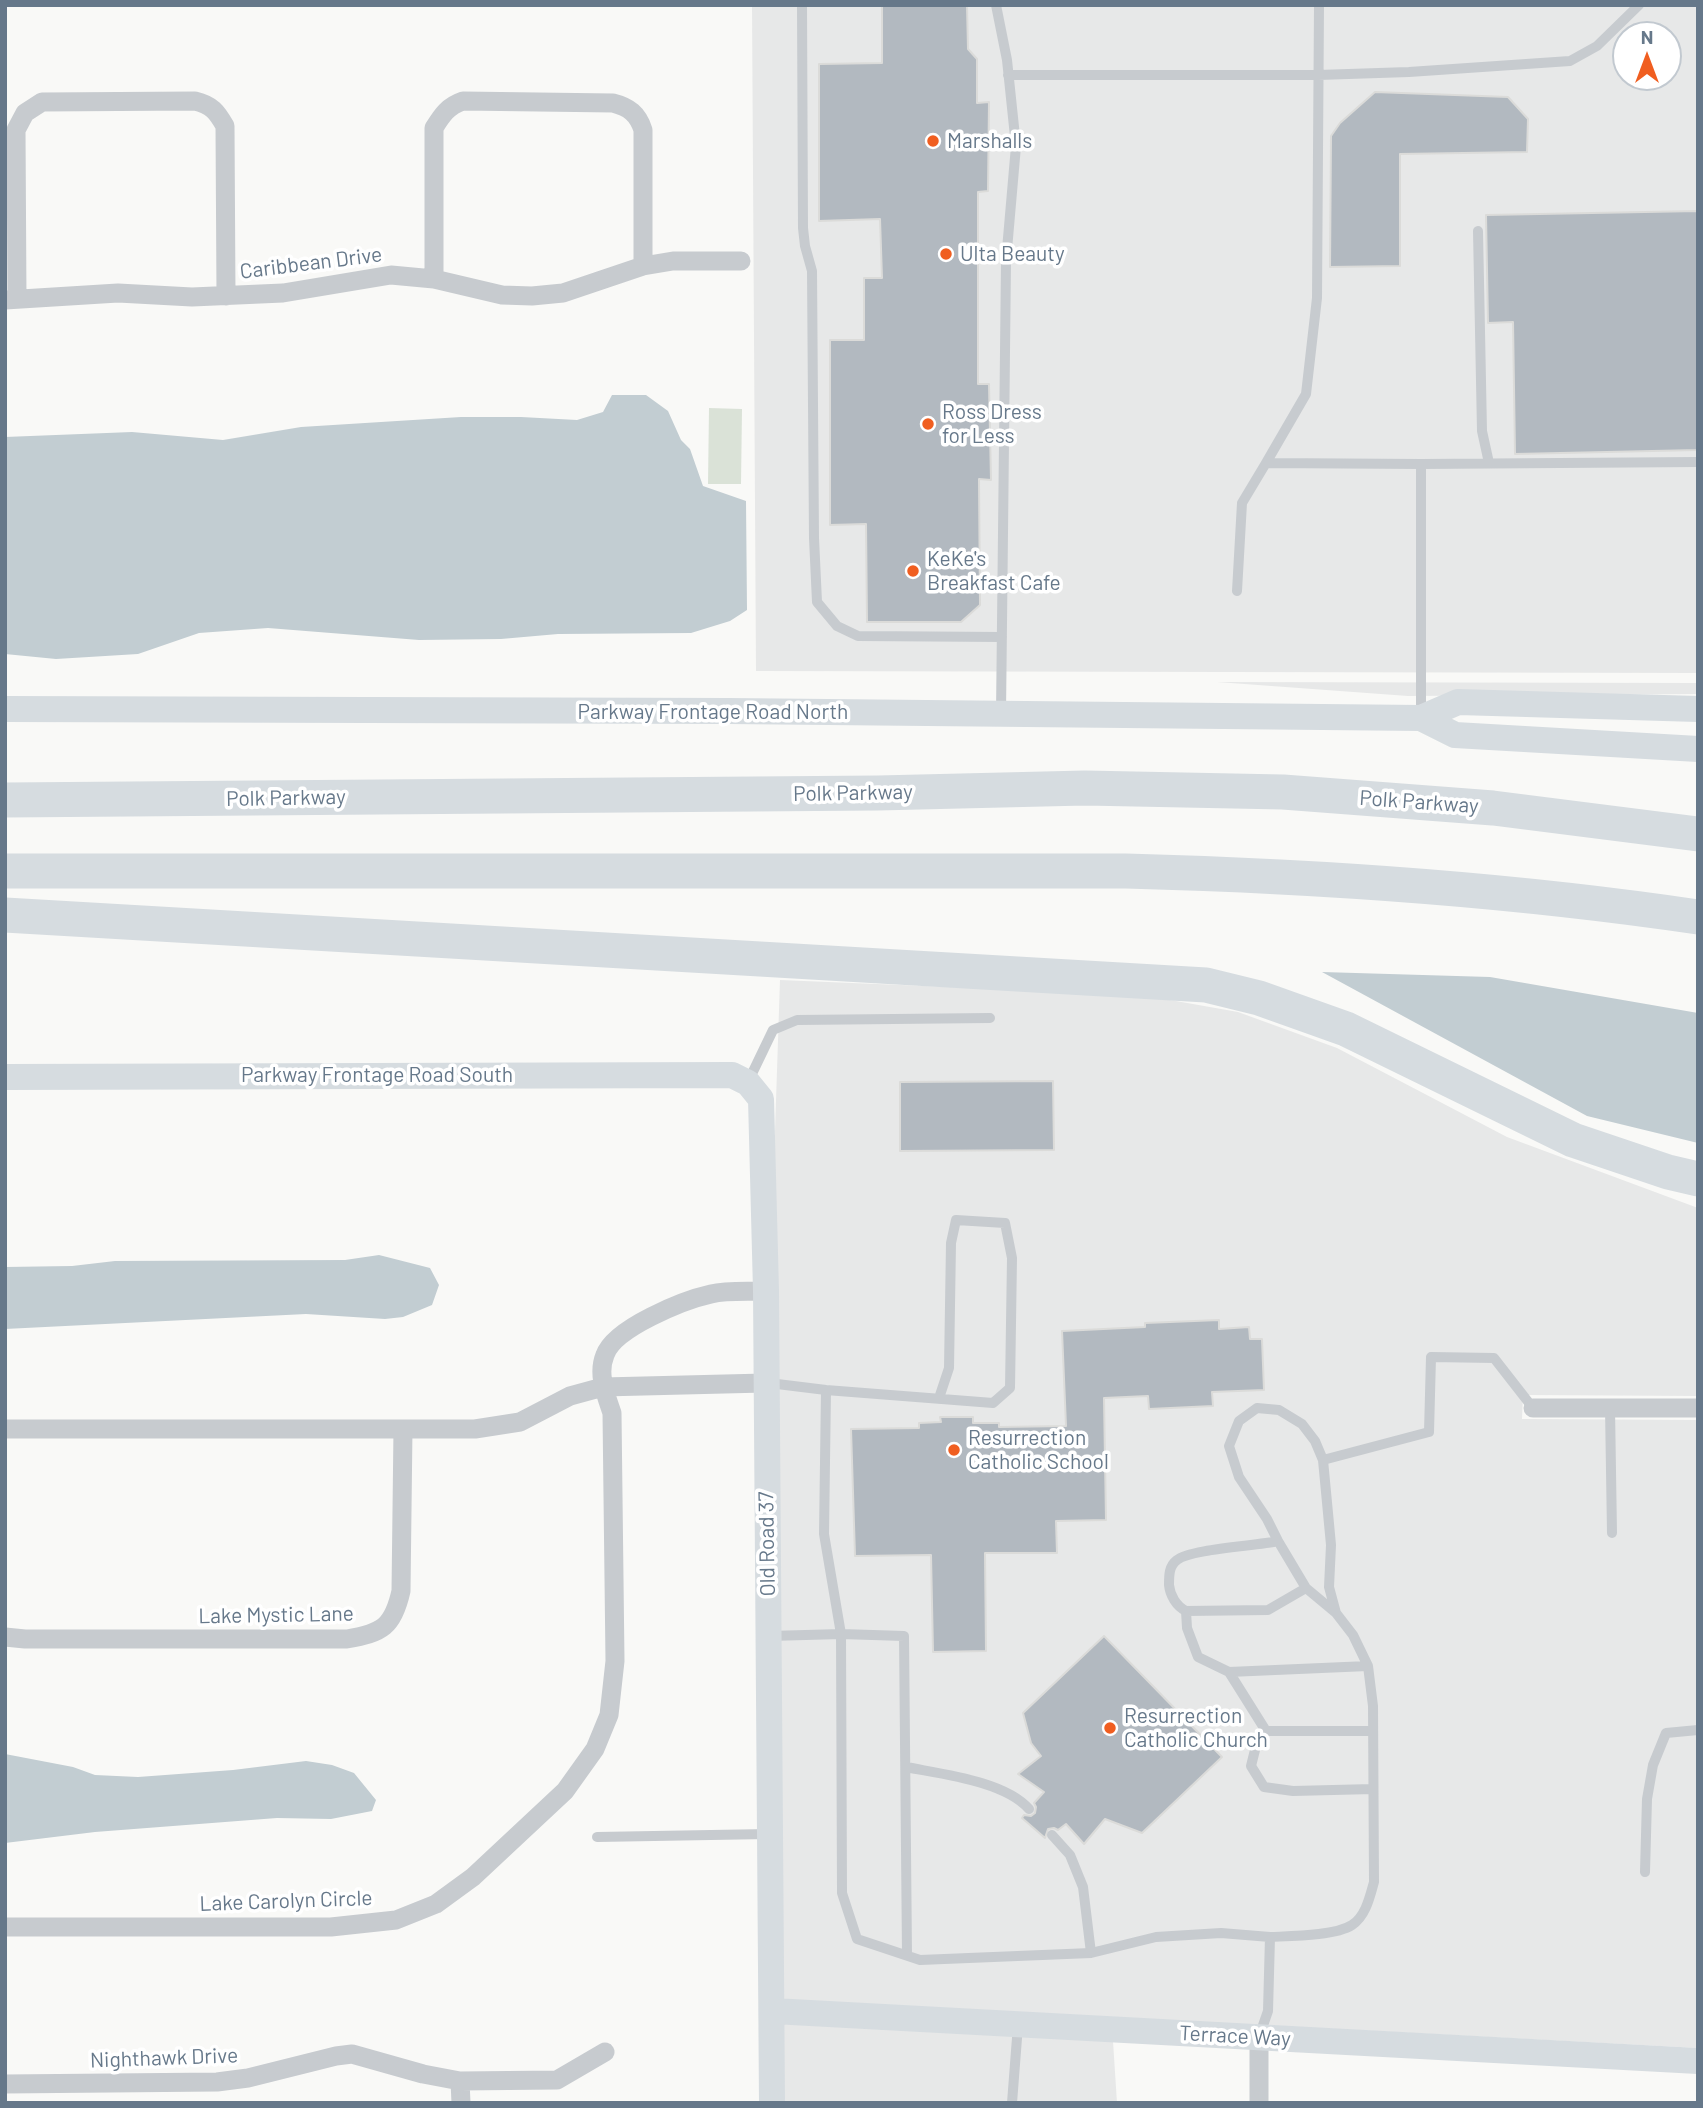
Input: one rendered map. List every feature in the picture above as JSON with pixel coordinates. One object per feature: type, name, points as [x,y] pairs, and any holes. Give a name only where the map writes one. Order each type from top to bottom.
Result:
[{"type":"highway","name":"Polk Parkway","points":[[5,800],[878,793],[1085,788],[1269,792],[1493,808],[1698,834]]},
{"type":"highway","points":[[5,871],[1126,871],[1272,875],[1396,883],[1698,917]]},
{"type":"highway","points":[[5,915],[1206,985],[1259,998],[1346,1029],[1573,1140],[1668,1172],[1698,1179]]},
{"type":"street","points":[[11,300],[16,130],[25,113],[42,102],[195,101],[207,104],[216,111],[225,126],[226,296]]},
{"type":"street","points":[[434,279],[433,128],[444,112],[453,104],[463,101],[613,103],[634,112],[643,130],[643,265]]},
{"type":"street","name":"Caribbean Drive","points":[[11,300],[118,293],[192,297],[284,293],[391,275],[434,279],[502,295],[533,296],[563,293],[643,265],[673,261],[741,261]]},
{"type":"street","name":"Parkway Frontage Road North","points":[[5,709],[1421,718],[1458,702],[1698,709]]},
{"type":"street","name":"Parkway Frontage Road North","points":[[1421,718],[1455,735],[1698,749]]},
{"type":"street","name":"Parkway Frontage Road South","points":[[5,1077],[718,1074],[732,1075],[748,1083]]},
{"type":"street","name":"Old Road 37","points":[[748,1083],[761,1099],[763,1114],[772,2103]]},
{"type":"street","name":"Lake Carolyn Circle","points":[[5,1927],[331,1927],[396,1920],[436,1904],[473,1877],[565,1791],[595,1749],[609,1715],[615,1661],[612,1413],[604,1387],[602,1368],[605,1352],[631,1328],[674,1305],[714,1293],[766,1291]]},
{"type":"street","points":[[5,1429],[475,1429],[520,1422],[570,1396],[604,1387],[765,1383]]},
{"type":"street","points":[[1533,1408],[1698,1408]]},
{"type":"street","name":"Lake Mystic Lane","points":[[5,1637],[346,1639],[368,1636],[387,1625],[397,1612],[401,1591],[403,1429]]},
{"type":"street","name":"Terrace Way","points":[[773,2011],[1698,2061]]},
{"type":"street","points":[[1259,2037],[1259,2103]]},
{"type":"street","name":"Nighthawk Drive","points":[[5,2084],[217,2082],[248,2078],[352,2054],[423,2074],[460,2081],[557,2080],[605,2052]]},
{"type":"street","points":[[460,2081],[461,2103]]},
{"type":"lane","points":[[802,5],[803,228],[812,271],[817,602],[837,626],[858,636],[1002,637]]},
{"type":"lane","points":[[996,5],[1016,146],[1006,261],[1001,714]]},
{"type":"lane","points":[[1237,591],[1242,503],[1306,394],[1317,298],[1319,5]]},
{"type":"lane","points":[[1008,75],[1318,75],[1570,61],[1597,46],[1639,5]]},
{"type":"lane","points":[[1478,231],[1482,432],[1489,463]]},
{"type":"lane","points":[[1266,463],[1698,462]]},
{"type":"lane","points":[[1421,464],[1421,718]]},
{"type":"lane","points":[[748,1083],[774,1030],[797,1020],[990,1018]]},
{"type":"lane","points":[[765,1383],[993,1403],[1010,1388],[1012,1258],[1005,1223],[956,1220],[951,1243],[949,1368],[939,1398]]},
{"type":"lane","points":[[1323,1460],[1429,1432],[1431,1357],[1494,1358],[1533,1408]]},
{"type":"lane","points":[[826,1390],[824,1534],[841,1634],[842,1893],[857,1938],[919,1960],[933,1960],[1091,1953],[1156,1937],[1221,1933],[1270,1937],[1314,1935],[1353,1925],[1368,1904],[1374,1882],[1373,1706],[1368,1666],[1353,1635],[1336,1613],[1306,1588],[1267,1519],[1239,1477],[1229,1446],[1239,1421],[1257,1408],[1279,1410],[1302,1424],[1315,1441],[1323,1460],[1331,1545],[1329,1587],[1336,1613]]},
{"type":"lane","points":[[1610,1408],[1612,1534]]},
{"type":"lane","points":[[1278,1541],[1254,1546],[1194,1551],[1176,1560],[1168,1572],[1169,1591],[1179,1608],[1186,1611],[1268,1610],[1306,1588]]},
{"type":"lane","points":[[1186,1611],[1188,1628],[1198,1657],[1228,1672],[1368,1666]]},
{"type":"lane","points":[[769,1636],[904,1636],[907,1955]]},
{"type":"lane","points":[[1228,1672],[1266,1731]]},
{"type":"lane","points":[[1645,1872],[1647,1800],[1653,1765],[1666,1733],[1698,1730]]},
{"type":"lane","points":[[1266,1731],[1373,1731]]},
{"type":"lane","points":[[1266,1731],[1256,1746],[1251,1766],[1264,1787],[1293,1791],[1373,1789]]},
{"type":"lane","points":[[906,1767],[977,1780],[1023,1802],[1029,1809]]},
{"type":"lane","points":[[597,1838],[771,1834]]},
{"type":"lane","points":[[1052,1835],[1070,1855],[1083,1887],[1091,1953]]},
{"type":"lane","points":[[1259,2037],[1268,2011],[1270,1937]]},
{"type":"lane","points":[[1012,2103],[1018,2024]]},
{"type":"shaded area","points":[[752,5],[1698,5],[1698,673],[756,671]]},
{"type":"shaded area","points":[[612,395],[646,395],[668,411],[681,440],[690,449],[703,486],[746,501],[747,610],[730,621],[691,633],[558,634],[501,639],[419,640],[268,628],[199,633],[138,654],[56,659],[5,654],[5,437],[132,432],[223,440],[301,427],[461,417],[577,420],[603,412]]},
{"type":"shaded area","points":[[709,408],[742,409],[741,484],[708,484]]},
{"type":"shaded area","points":[[1217,682],[1698,683],[1698,694],[1408,696]]},
{"type":"shaded area","points":[[1322,972],[1490,977],[1698,1013],[1698,1143],[1587,1116]]},
{"type":"shaded area","points":[[780,980],[1142,995],[1238,1012],[1337,1048],[1507,1137],[1698,1208],[1698,1396],[1523,1395],[1522,1419],[1698,1420],[1698,2048],[783,2000],[774,1161]]},
{"type":"shaded area","points":[[379,1255],[430,1268],[439,1285],[432,1305],[403,1317],[385,1319],[306,1314],[5,1329],[5,1267],[72,1266],[115,1261],[345,1260]]},
{"type":"shaded area","points":[[5,1754],[73,1767],[95,1775],[138,1777],[306,1761],[332,1765],[354,1773],[376,1800],[372,1811],[331,1819],[277,1818],[95,1832],[5,1843]]},
{"type":"shaded area","points":[[783,2024],[1113,2041],[1117,2103],[783,2103]]},
{"type":"building","points":[[882,5],[967,5],[968,49],[977,59],[977,103],[989,102],[988,191],[978,192],[978,384],[989,384],[991,480],[979,479],[980,605],[961,622],[867,622],[866,524],[830,525],[830,340],[864,340],[864,278],[882,278],[880,219],[819,221],[819,64],[882,63]]},
{"type":"building","points":[[1375,92],[1508,97],[1528,119],[1527,152],[1400,154],[1400,266],[1330,267],[1331,136],[1340,123]]},
{"type":"building","points":[[1698,211],[1698,450],[1515,454],[1513,322],[1488,323],[1486,215]]},
{"type":"building","points":[[1053,1081],[1054,1150],[900,1151],[900,1082]]},
{"type":"building","points":[[1219,1320],[1219,1329],[1249,1327],[1250,1339],[1262,1339],[1264,1390],[1212,1392],[1213,1406],[1149,1409],[1148,1396],[1104,1398],[1106,1520],[1056,1521],[1057,1553],[985,1553],[986,1651],[933,1652],[931,1555],[855,1556],[851,1429],[919,1428],[919,1423],[941,1422],[940,1417],[973,1417],[973,1423],[999,1423],[999,1427],[1066,1426],[1062,1331],[1145,1327],[1145,1323]]},
{"type":"building","name":"Resurrection Catholic Church","points":[[1104,1636],[1222,1757],[1142,1833],[1105,1819],[1084,1844],[1066,1824],[1058,1830],[1048,1829],[1045,1838],[1022,1818],[1035,1813],[1034,1803],[1044,1792],[1018,1774],[1041,1756],[1031,1743],[1023,1713]]},
{"type":"place","name":"Marshalls","points":[[933,141]]},
{"type":"place","name":"Ulta Beauty","points":[[946,254]]},
{"type":"place","name":"Ross Dress for Less","points":[[928,424]]},
{"type":"place","name":"KeKe's Breakfast Cafe","points":[[913,571]]},
{"type":"place","name":"Resurrection Catholic School","points":[[954,1450]]},
{"type":"place","name":"Resurrection Catholic Church","points":[[1110,1728]]}]
